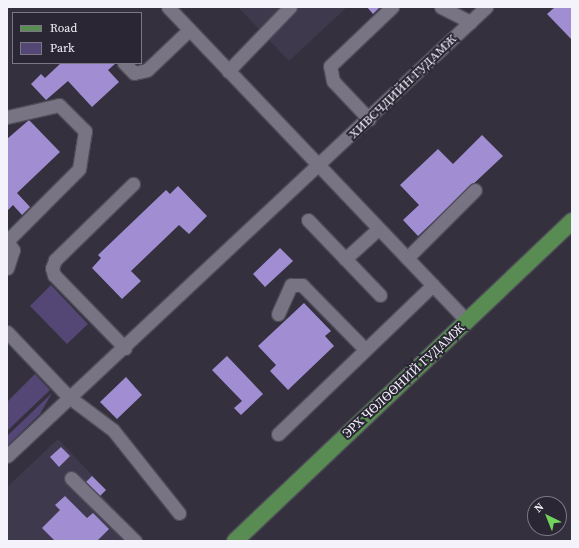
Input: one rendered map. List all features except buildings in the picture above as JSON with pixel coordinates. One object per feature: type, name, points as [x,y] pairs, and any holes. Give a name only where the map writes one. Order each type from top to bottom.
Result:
[{"type":"main road","name":"ЭРХ ЧӨЛӨӨНИЙ ГУДАМЖ","points":[[235,541],[572,221]]},
{"type":"street","points":[[168,7],[377,230],[467,321]]},
{"type":"street","points":[[228,71],[290,7]]},
{"type":"street","points":[[369,119],[333,81],[330,66],[392,7]]},
{"type":"street","points":[[441,7],[470,22]]},
{"type":"street","name":"ХИВСЧДИЙН ГУДАМЖ","points":[[7,456],[69,396],[126,348],[319,167],[486,7]]},
{"type":"street","points":[[125,64],[134,73],[147,70],[189,30]]},
{"type":"street","points":[[7,116],[59,102],[85,131],[80,169],[7,241],[13,250],[7,268]]},
{"type":"street","points":[[126,348],[54,275],[52,268],[55,260],[133,184]]},
{"type":"street","points":[[406,258],[475,190]]},
{"type":"street","points":[[308,220],[380,295]]},
{"type":"street","points":[[345,259],[377,230]]},
{"type":"street","points":[[278,314],[291,285],[302,285],[365,349]]},
{"type":"street","points":[[278,434],[433,285]]},
{"type":"street","points":[[7,332],[69,396],[113,430],[179,513]]},
{"type":"street","points":[[71,478],[135,541]]},
{"type":"shaded area","points":[[238,7],[347,7],[289,61]]},
{"type":"shaded area","points":[[58,439],[106,490],[101,495],[145,541],[7,541],[7,487]]},
{"type":"green space","points":[[51,285],[88,324],[67,344],[30,306]]},
{"type":"green space","points":[[35,374],[50,390],[7,431],[7,402]]},
{"type":"green space","points":[[52,393],[40,414],[7,446],[7,436]]}]
